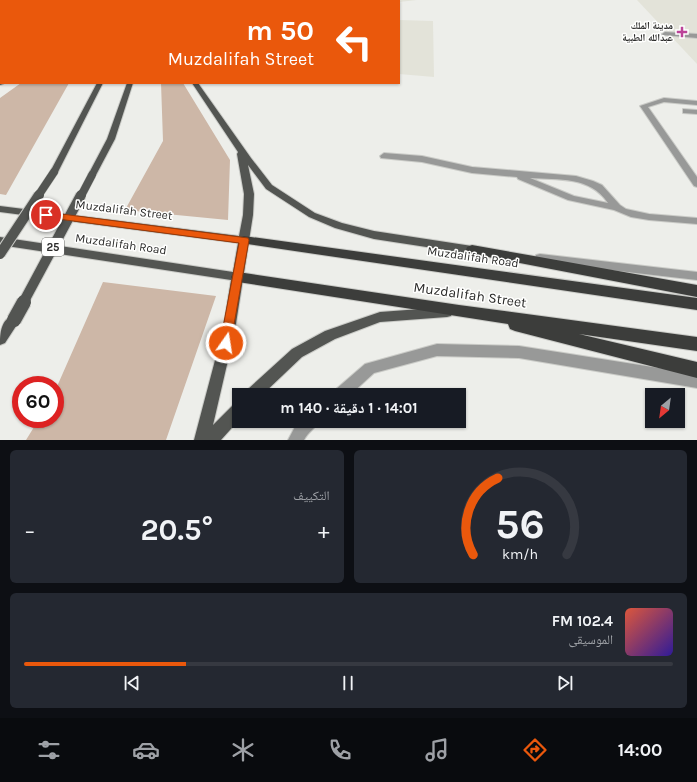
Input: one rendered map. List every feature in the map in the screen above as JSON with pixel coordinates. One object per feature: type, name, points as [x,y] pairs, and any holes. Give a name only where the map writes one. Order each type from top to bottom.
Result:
[{"type":"highway","name":"Muzdalifah Road","points":[[244,240],[697,304]]},
{"type":"highway","points":[[472,250],[697,291]]},
{"type":"highway","name":"Muzdalifah Street","points":[[238,277],[697,344]]},
{"type":"highway","points":[[459,310],[697,370]]},
{"type":"main road","points":[[0,254],[54,172],[99,84]]},
{"type":"main road","name":"25","points":[[0,339],[14,320],[112,139],[130,84]]},
{"type":"main road","points":[[196,84],[241,150],[269,187],[312,216],[339,226],[374,235],[472,250]]},
{"type":"main road","points":[[202,440],[229,330],[244,240],[249,194],[241,150]]},
{"type":"main road","name":"Muzdalifah Street","points":[[0,209],[244,240]]},
{"type":"main road","name":"Muzdalifah Road","points":[[0,242],[238,277]]},
{"type":"main road","points":[[260,388],[297,353],[330,335],[380,317],[459,310]]},
{"type":"main road","points":[[210,440],[232,416]]},
{"type":"street","points":[[665,34],[697,36]]},
{"type":"street","points":[[697,103],[664,100],[644,106],[697,184]]},
{"type":"street","points":[[686,111],[697,112]]},
{"type":"street","points":[[384,156],[422,159],[472,170],[576,179],[592,183],[602,189],[616,207]]},
{"type":"street","points":[[515,174],[571,198],[616,207],[623,211],[638,214],[697,221]]},
{"type":"street","points":[[472,250],[697,276]]},
{"type":"street","points":[[348,388],[370,368],[437,350],[519,352],[697,381]]},
{"type":"street","points":[[296,440],[303,428]]},
{"type":"shaded area","points":[[400,0],[417,0],[400,2]]},
{"type":"shaded area","name":"مدينة الملك عبدالله الطبية","points":[[637,0],[697,0],[697,64]]},
{"type":"shaded area","points":[[400,20],[433,21],[434,77],[400,74]]},
{"type":"shaded area","points":[[20,84],[68,84],[6,195],[0,194],[0,98]]},
{"type":"shaded area","points":[[161,84],[184,84],[230,160],[228,220],[125,210],[163,141]]},
{"type":"shaded area","points":[[103,282],[216,296],[166,440],[26,440],[33,428],[64,428],[64,376],[62,376]]},
{"type":"place","name":"مدينة الملك عبدالله الطبية","points":[[682,32]]},
{"type":"route","points":[[46,215],[244,240],[226,343]]}]
